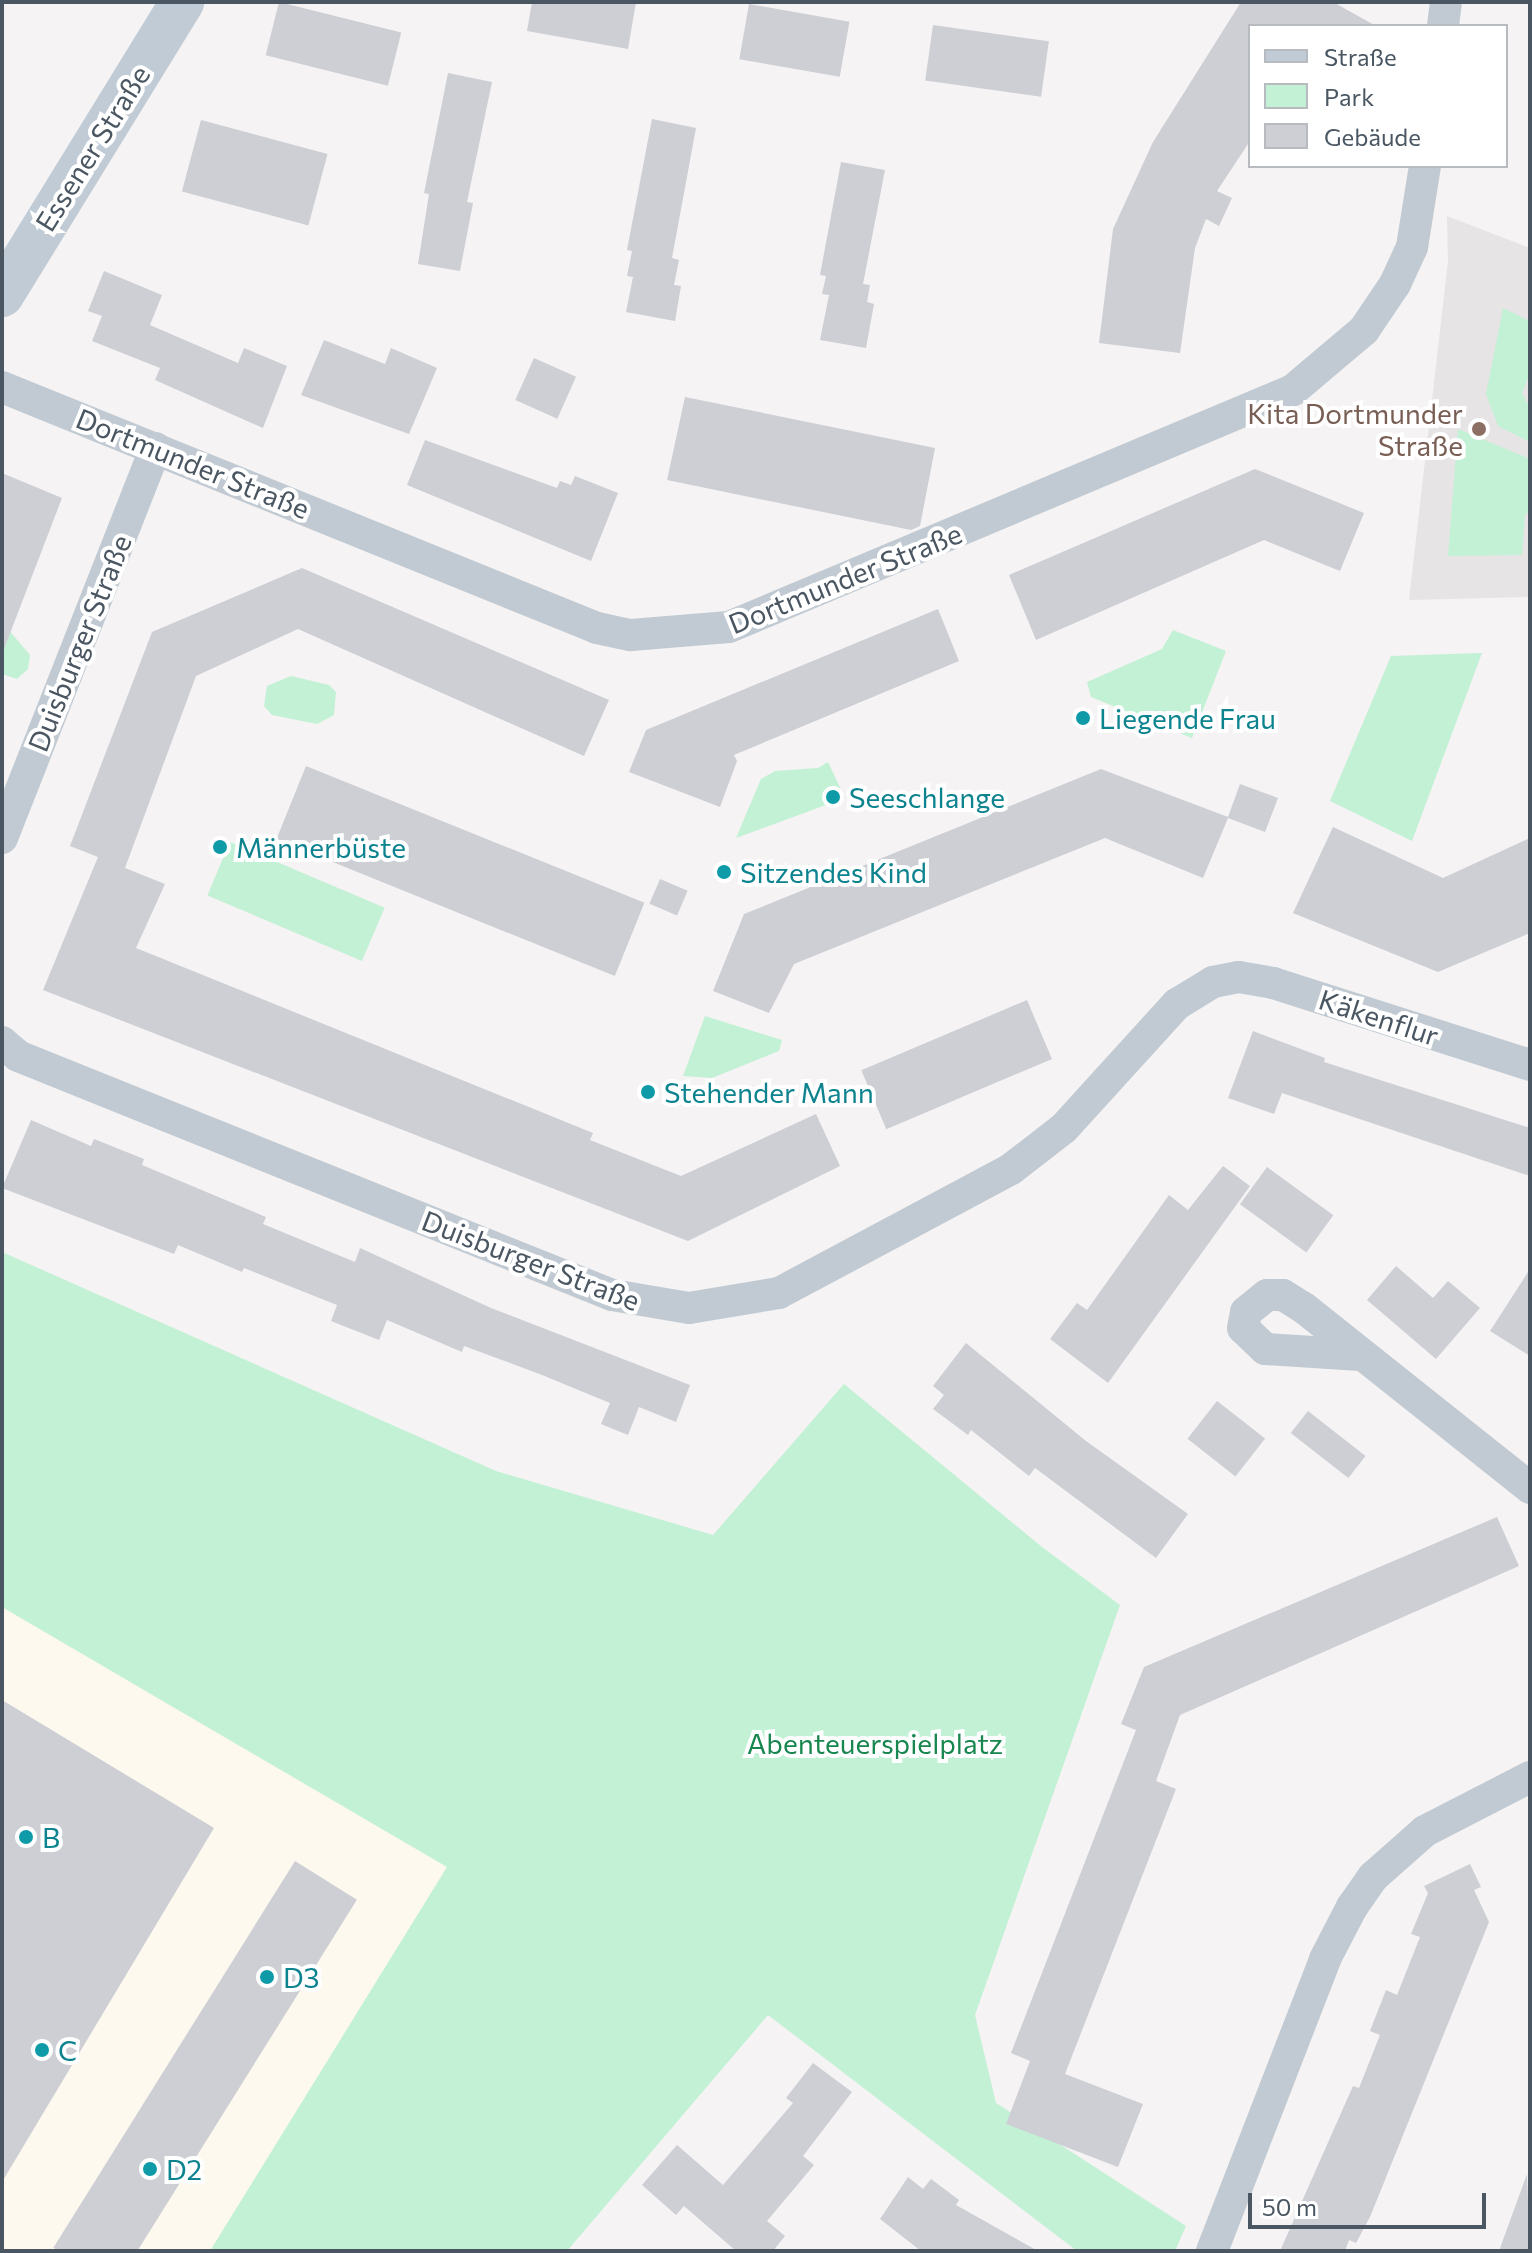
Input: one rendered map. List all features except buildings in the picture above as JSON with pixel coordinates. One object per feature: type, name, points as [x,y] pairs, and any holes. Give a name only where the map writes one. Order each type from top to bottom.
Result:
[{"type":"street","name":"Essener Straße","points":[[2,295],[182,2]]},
{"type":"street","points":[[1443,24],[1446,2]]},
{"type":"street","name":"Dortmunder Straße","points":[[2,387],[597,628],[674,635],[729,627],[1293,390],[1364,330],[1395,284],[1412,247],[1425,168]]},
{"type":"street","name":"Duisburger Straße","points":[[2,838],[156,448]]},
{"type":"street","name":"Duisburger Straße","points":[[2,1042],[18,1056],[612,1295],[689,1308],[779,1293],[1011,1169],[1064,1128],[1177,1004],[1201,985],[1227,978]]},
{"type":"street","name":"Käkenflur","points":[[1227,978],[1273,983],[1530,1065]]},
{"type":"street","points":[[1360,1355],[1530,1488]]},
{"type":"street","points":[[1212,2251],[1325,1959],[1352,1907],[1373,1877],[1425,1831],[1530,1777]]},
{"type":"shaded area","name":"Kita Dortmunder Straße","points":[[1447,216],[1530,248],[1530,597],[1409,600],[1448,261]]},
{"type":"shaded area","points":[[2,1607],[447,1867],[210,2251],[2,2251]]},
{"type":"green space","points":[[1503,308],[1530,321],[1530,373],[1522,393],[1530,408],[1530,442],[1498,426],[1486,394]]},
{"type":"green space","points":[[1458,429],[1530,459],[1530,511],[1525,515],[1522,555],[1448,556]]},
{"type":"green space","points":[[2,622],[30,655],[28,669],[17,679],[2,674]]},
{"type":"green space","points":[[1173,630],[1226,651],[1192,738],[1091,697],[1087,682],[1162,649]]},
{"type":"green space","points":[[1482,653],[1412,841],[1330,801],[1391,656]]},
{"type":"green space","points":[[291,676],[329,685],[336,692],[334,715],[317,724],[272,715],[264,706],[267,686]]},
{"type":"green space","points":[[828,762],[845,798],[736,838],[761,779],[775,771],[818,768]]},
{"type":"green space","points":[[230,842],[385,908],[362,961],[207,895]]},
{"type":"green space","points":[[705,1016],[782,1040],[779,1051],[712,1078],[683,1076]]},
{"type":"green space","name":"Abenteuerspielplatz","points":[[2,1252],[496,1471],[713,1535],[844,1384],[1042,1547],[1120,1605],[975,2015],[996,2103],[1186,2226],[1175,2251],[1077,2251],[768,2015],[567,2251],[210,2251],[447,1867],[2,1607]]},
{"type":"place","name":"Kita Dortmunder Straße","points":[[1479,429]]},
{"type":"place","name":"Liegende Frau","points":[[1083,718]]},
{"type":"place","name":"Seeschlange","points":[[833,797]]},
{"type":"place","name":"Männerbüste","points":[[220,847]]},
{"type":"place","name":"Sitzendes Kind","points":[[724,872]]},
{"type":"place","name":"Stehender Mann","points":[[648,1092]]},
{"type":"place","name":"B","points":[[26,1837]]},
{"type":"place","name":"D3","points":[[267,1977]]},
{"type":"place","name":"C","points":[[42,2050]]},
{"type":"place","name":"D2","points":[[150,2169]]}]
